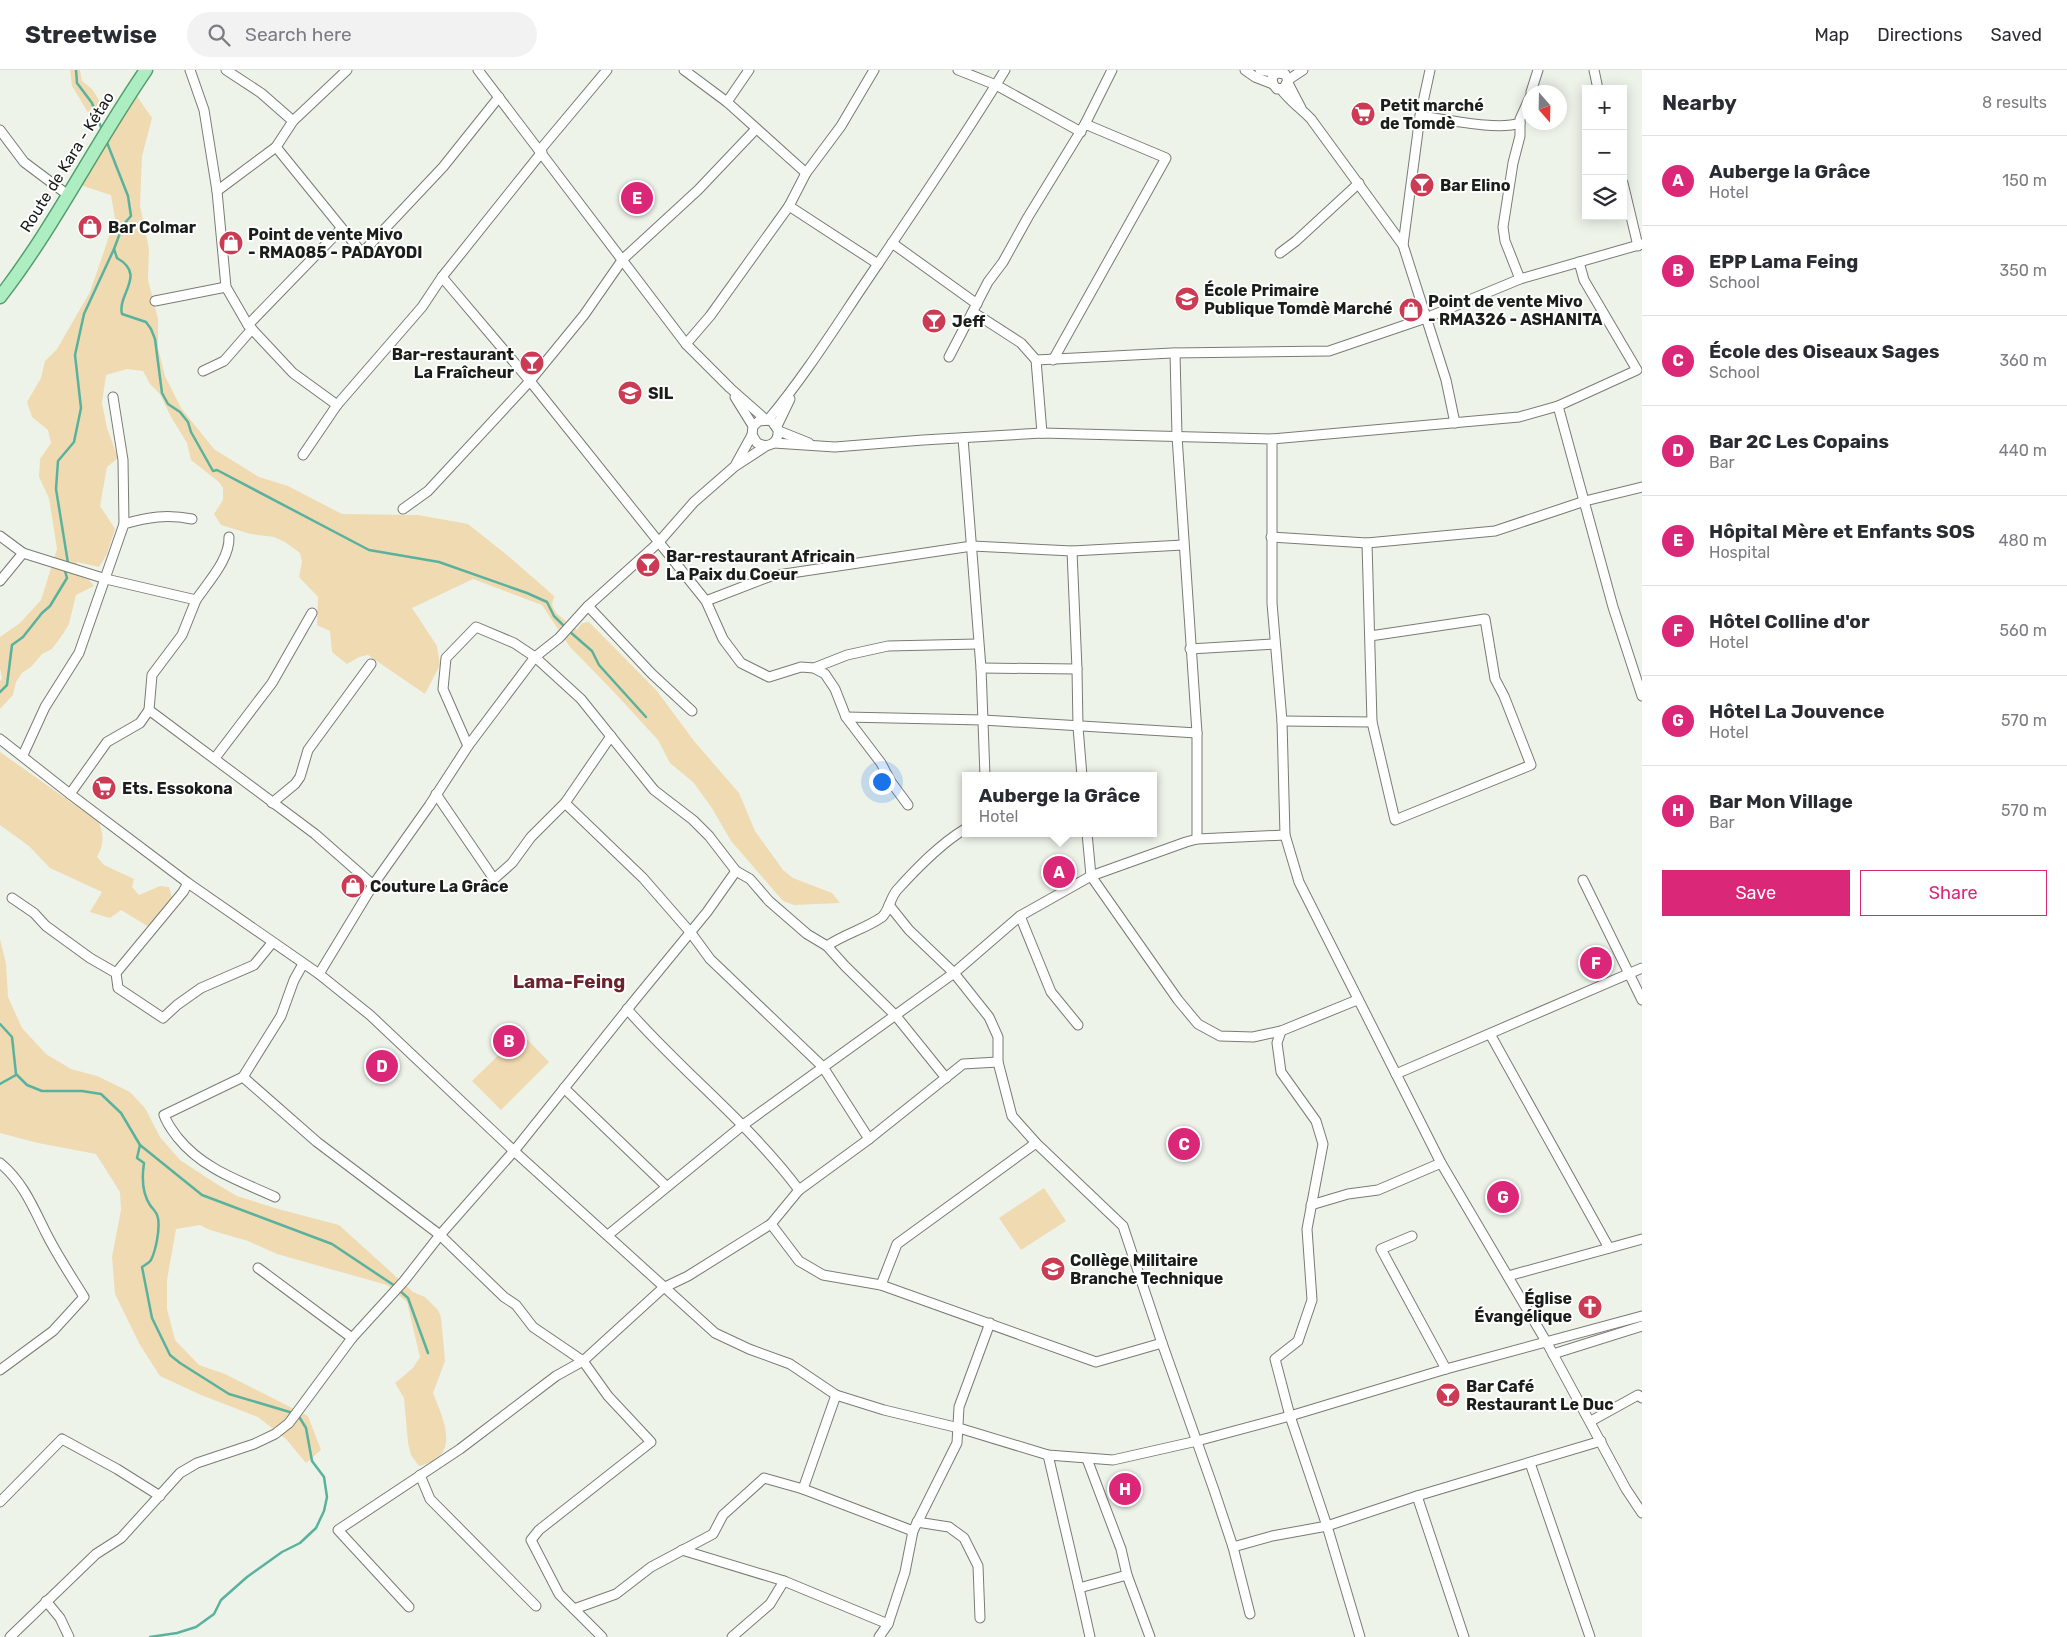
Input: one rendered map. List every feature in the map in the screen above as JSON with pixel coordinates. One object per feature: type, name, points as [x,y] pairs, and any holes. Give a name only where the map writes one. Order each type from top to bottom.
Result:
[{"type":"main road","name":"Route de Kara - Kétao","points":[[0,297],[68,195],[95,148],[146,70]]},
{"type":"street","points":[[190,70],[204,110],[217,191],[226,287],[250,327],[293,373],[337,405]]},
{"type":"street","points":[[226,70],[261,93],[293,121]]},
{"type":"street","points":[[217,191],[276,148],[293,121],[347,70]]},
{"type":"street","points":[[478,70],[686,344],[730,388],[778,429],[821,447]]},
{"type":"street","points":[[302,455],[337,405],[422,307],[442,277],[541,151],[608,70]]},
{"type":"street","points":[[684,70],[727,102],[806,173]]},
{"type":"street","points":[[727,102],[749,70]]},
{"type":"street","points":[[686,344],[710,316],[789,206],[806,173],[841,126],[874,70]]},
{"type":"street","points":[[958,70],[996,85],[1083,128],[1166,158],[1053,360]]},
{"type":"street","points":[[734,467],[759,421],[767,419],[795,387],[892,243],[916,211],[1005,70]]},
{"type":"street","points":[[949,357],[975,308],[1083,128],[1112,70]]},
{"type":"street","points":[[1245,70],[1255,77],[1282,79],[1303,70]]},
{"type":"street","points":[[1260,70],[1282,79]]},
{"type":"street","points":[[1403,244],[1420,116],[1430,70]]},
{"type":"street","points":[[1533,85],[1538,70]]},
{"type":"street","points":[[1594,70],[1597,85]]},
{"type":"street","points":[[1282,79],[1288,99],[1301,108],[1403,244],[1446,380],[1455,423]]},
{"type":"street","points":[[276,148],[325,205],[362,253],[442,167],[499,96]]},
{"type":"street","points":[[1420,116],[1483,124],[1513,126],[1520,123]]},
{"type":"street","points":[[1520,278],[1505,240],[1503,227],[1522,118]]},
{"type":"street","points":[[403,509],[428,492],[530,381],[584,315],[623,259],[698,190],[756,129]]},
{"type":"street","points":[[0,130],[24,162],[68,195]]},
{"type":"street","points":[[1280,253],[1296,241],[1359,183]]},
{"type":"street","points":[[1036,360],[1175,353],[1329,351],[1426,318],[1520,278],[1640,245],[1627,198]]},
{"type":"street","points":[[789,206],[878,264]]},
{"type":"street","points":[[203,370],[224,361],[250,327],[341,228]]},
{"type":"street","points":[[892,243],[1021,343],[1036,360],[1042,433]]},
{"type":"street","points":[[730,388],[753,431],[757,443],[821,447],[1042,433],[1272,439],[1519,417],[1558,406],[1637,370],[1584,280],[1580,262]]},
{"type":"street","points":[[442,277],[530,381],[706,601],[723,639],[741,663],[769,677],[801,667],[814,668],[825,674],[835,689],[846,718],[881,763],[891,782],[908,805]]},
{"type":"street","points":[[155,301],[226,287]]},
{"type":"street","points":[[1175,353],[1177,436],[1197,733],[1197,839]]},
{"type":"street","points":[[319,974],[373,885],[468,746],[535,657],[559,638],[588,606],[658,543],[694,502],[734,467],[770,445],[795,387]]},
{"type":"street","points":[[23,755],[45,707],[79,653],[124,524],[125,482],[113,397]]},
{"type":"street","points":[[1558,406],[1613,607],[1642,696]]},
{"type":"street","points":[[962,438],[981,668],[985,772]]},
{"type":"street","points":[[1272,439],[1274,644],[1282,721],[1285,835],[1299,882],[1441,1163],[1547,1343],[1591,1421],[1626,1489],[1642,1512]]},
{"type":"street","points":[[1272,536],[1367,542],[1496,531],[1585,501],[1642,487]]},
{"type":"street","points":[[124,524],[144,518],[173,515],[192,519]]},
{"type":"street","points":[[0,536],[23,553],[106,579],[196,600]]},
{"type":"street","points":[[70,794],[107,742],[140,723],[150,710],[152,676],[182,635],[196,600],[229,545],[229,537]]},
{"type":"street","points":[[1367,542],[1372,722],[1395,820],[1531,764],[1504,696],[1495,679],[1485,619],[1370,636]]},
{"type":"street","points":[[706,601],[771,576],[972,546],[1072,550],[1184,545]]},
{"type":"street","points":[[1072,550],[1078,726],[1082,772]]},
{"type":"street","points":[[0,581],[23,553]]},
{"type":"street","points":[[588,606],[652,674],[692,711]]},
{"type":"street","points":[[215,758],[272,683],[312,613]]},
{"type":"street","points":[[468,746],[442,689],[446,658],[476,627],[514,643],[535,657],[581,699],[654,790],[693,820],[709,836],[736,870],[750,879],[807,934],[828,946],[845,966],[896,1016],[946,1078]]},
{"type":"street","points":[[814,668],[846,655],[888,646],[978,644]]},
{"type":"street","points":[[1190,649],[1274,644]]},
{"type":"street","points":[[272,803],[295,784],[300,777],[308,750],[371,664]]},
{"type":"street","points":[[981,668],[1077,669]]},
{"type":"street","points":[[150,710],[315,834],[373,885]]},
{"type":"street","points":[[846,718],[983,720],[1197,733]]},
{"type":"street","points":[[1282,721],[1372,722]]},
{"type":"street","points":[[436,794],[494,879],[512,863],[531,837],[565,803],[611,736]]},
{"type":"street","points":[[0,739],[188,883],[319,974],[370,1016],[514,1151],[715,1334],[790,1364],[836,1395],[884,1410],[959,1428],[1048,1455],[1113,1460],[1197,1441],[1290,1416],[1446,1369],[1642,1316]]},
{"type":"street","points":[[565,803],[643,878],[691,933],[710,959],[822,1067],[869,1139]]},
{"type":"street","points":[[828,946],[842,936],[856,931],[883,916],[896,892],[942,845],[962,831]]},
{"type":"street","points":[[608,1235],[743,1125],[954,973],[1020,916],[1091,876],[1197,839],[1285,835]]},
{"type":"street","points":[[1087,837],[1091,876],[1178,1000],[1198,1024],[1220,1036],[1253,1037],[1281,1031],[1358,1000]]},
{"type":"street","points":[[10,1637],[96,1554],[121,1538],[180,1473],[197,1463],[254,1444],[275,1434],[289,1423],[352,1338],[404,1282],[440,1235],[514,1151],[627,1009],[691,933],[718,898],[736,870]]},
{"type":"street","points":[[1583,880],[1642,1000]]},
{"type":"street","points":[[188,883],[184,892],[116,973],[118,988],[163,1018],[201,988],[254,965],[272,943]]},
{"type":"street","points":[[12,898],[34,913],[46,926],[90,958],[116,973]]},
{"type":"street","points":[[888,905],[909,930],[954,973],[989,1017],[998,1037],[998,1062],[1012,1116],[1036,1143],[1123,1226],[1233,1547],[1250,1614]]},
{"type":"street","points":[[1020,916],[1051,992],[1078,1025]]},
{"type":"street","points":[[275,1196],[204,1164],[189,1151],[166,1122],[164,1115],[243,1077],[282,1016],[294,980],[303,964]]},
{"type":"street","points":[[1396,1074],[1642,968]]},
{"type":"street","points":[[627,1009],[743,1125],[799,1190]]},
{"type":"street","points":[[1281,1031],[1277,1043],[1281,1072],[1316,1121],[1323,1144],[1307,1229],[1312,1300],[1298,1341],[1275,1359],[1290,1416],[1327,1526],[1360,1637]]},
{"type":"street","points":[[1490,1034],[1609,1248]]},
{"type":"street","points":[[408,1607],[338,1530],[460,1449],[556,1376],[583,1361],[663,1288],[688,1276],[771,1224],[799,1190],[869,1139],[963,1064],[998,1062]]},
{"type":"street","points":[[243,1077],[318,1142],[440,1235],[504,1297],[516,1305],[534,1327],[583,1361],[608,1396],[652,1442],[539,1530],[531,1540],[559,1594],[602,1637]]},
{"type":"street","points":[[564,1088],[666,1186]]},
{"type":"street","points":[[881,1285],[897,1244],[1036,1143]]},
{"type":"street","points":[[0,1163],[18,1180],[36,1210],[46,1234],[84,1297],[53,1331],[0,1370]]},
{"type":"street","points":[[1311,1205],[1348,1194],[1378,1190],[1441,1163]]},
{"type":"street","points":[[771,1224],[799,1261],[823,1275],[881,1285],[1096,1362],[1162,1343]]},
{"type":"street","points":[[1412,1236],[1381,1249],[1446,1369]]},
{"type":"street","points":[[1508,1276],[1642,1239]]},
{"type":"street","points":[[258,1268],[352,1338]]},
{"type":"street","points":[[879,1637],[888,1624],[905,1572],[912,1531],[957,1442],[959,1407],[990,1323]]},
{"type":"street","points":[[1553,1354],[1642,1326]]},
{"type":"street","points":[[803,1489],[836,1395]]},
{"type":"street","points":[[1591,1421],[1638,1395],[1642,1398]]},
{"type":"street","points":[[0,1502],[62,1440],[117,1469],[160,1496]]},
{"type":"street","points":[[1233,1547],[1272,1536],[1327,1526],[1417,1496],[1601,1441]]},
{"type":"street","points":[[1048,1455],[1090,1637]]},
{"type":"street","points":[[1088,1459],[1121,1549],[1127,1575],[1150,1637]]},
{"type":"street","points":[[1530,1463],[1590,1637]]},
{"type":"street","points":[[420,1475],[430,1499],[536,1606]]},
{"type":"street","points":[[574,1609],[616,1594],[651,1567],[713,1534],[722,1515],[764,1478],[803,1489],[912,1531]]},
{"type":"street","points":[[1417,1496],[1464,1637]]},
{"type":"street","points":[[917,1522],[949,1527],[964,1538],[978,1566],[980,1618]]},
{"type":"street","points":[[682,1550],[784,1581],[888,1624]]},
{"type":"street","points":[[1079,1588],[1127,1575]]},
{"type":"street","points":[[732,1637],[770,1604],[784,1581]]},
{"type":"street","points":[[46,1601],[60,1618],[69,1637]]},
{"type":"shaded area","points":[[70,70],[80,70],[82,81],[92,89],[105,110],[95,124],[72,86]]},
{"type":"shaded area","points":[[136,95],[152,118],[142,156],[140,206],[149,249],[148,280],[158,319],[158,348],[165,376],[181,408],[214,449],[259,477],[288,486],[342,514],[418,515],[468,524],[554,596],[552,605],[556,613],[577,630],[582,623],[589,622],[657,691],[694,741],[739,793],[755,831],[783,870],[793,878],[832,893],[840,903],[794,905],[783,901],[731,841],[712,808],[693,782],[670,763],[658,740],[570,647],[542,605],[473,579],[412,608],[437,646],[440,665],[425,694],[368,655],[359,657],[347,664],[332,652],[330,631],[317,625],[318,597],[299,577],[302,562],[300,553],[285,542],[274,537],[251,534],[221,525],[214,514],[223,500],[223,488],[219,482],[191,460],[187,443],[160,394],[150,384],[143,371],[127,369],[106,375],[102,403],[107,428],[118,458],[107,467],[100,506],[115,529],[107,554],[99,567],[77,562],[76,574],[89,580],[94,586],[76,595],[69,624],[63,634],[52,649],[42,654],[32,666],[22,673],[16,682],[13,695],[0,709],[0,681],[2,678],[0,669],[0,637],[20,623],[41,600],[57,549],[49,498],[39,477],[40,459],[51,443],[48,430],[32,417],[27,402],[41,378],[45,361],[57,349],[90,292],[115,219],[111,195],[80,185],[101,155]]},
{"type":"shaded area","points":[[0,752],[99,822],[103,840],[97,857],[104,865],[134,879],[132,887],[139,895],[160,886],[169,887],[172,898],[149,927],[121,910],[110,918],[90,912],[102,892],[50,868],[29,846],[0,825]]},
{"type":"shaded area","points":[[0,939],[6,964],[8,997],[22,1028],[46,1054],[71,1069],[97,1076],[130,1092],[145,1108],[160,1137],[180,1160],[237,1196],[339,1225],[413,1292],[425,1297],[438,1310],[441,1317],[445,1361],[433,1393],[445,1426],[445,1446],[441,1454],[432,1461],[419,1466],[411,1455],[408,1443],[404,1398],[395,1383],[413,1368],[420,1357],[407,1302],[387,1285],[277,1254],[248,1241],[210,1230],[200,1225],[176,1229],[167,1280],[167,1309],[175,1340],[199,1365],[225,1374],[308,1416],[321,1450],[306,1463],[286,1439],[258,1417],[201,1395],[160,1376],[140,1345],[115,1294],[112,1257],[121,1210],[120,1192],[96,1154],[38,1143],[0,1133]]},
{"type":"shaded area","points":[[521,1033],[549,1062],[501,1110],[472,1081]]},
{"type":"shaded area","points":[[1044,1188],[1066,1221],[1021,1250],[999,1218]]},
{"type":"waterway","points":[[76,70],[77,83],[92,103],[102,130]]},
{"type":"waterway","points":[[0,692],[7,685],[12,645],[23,637],[50,606],[67,578],[65,571],[68,563],[56,489],[58,461],[74,442],[81,408],[75,355],[84,314],[123,225],[131,216],[128,196],[106,140]]},
{"type":"waterway","points":[[114,249],[117,258],[126,264],[130,271],[129,285],[123,299],[122,314],[146,322],[151,329],[155,339],[162,393],[168,404],[180,412],[188,422],[191,432],[213,471],[217,470],[369,550],[439,562],[527,593],[547,602],[554,616],[565,627]]},
{"type":"waterway","points":[[569,631],[592,651],[599,665],[646,717]]},
{"type":"waterway","points":[[0,1024],[12,1037],[16,1074],[27,1085],[42,1091],[82,1091],[101,1094],[121,1113],[140,1145],[202,1195],[332,1244],[395,1286]]},
{"type":"waterway","points":[[0,1084],[16,1075]]},
{"type":"waterway","points":[[140,1145],[137,1158],[144,1163],[144,1190],[147,1200],[158,1218],[157,1239],[153,1256],[142,1267],[152,1318],[170,1355],[229,1394],[293,1413]]},
{"type":"waterway","points":[[399,1290],[408,1298],[428,1353]]},
{"type":"waterway","points":[[150,1637],[177,1633],[196,1627],[214,1614],[221,1600],[247,1577],[282,1552],[300,1543],[316,1528],[324,1511],[327,1497],[324,1477],[312,1461],[306,1428],[298,1415]]},
{"type":"place","name":"Petit marché de Tomdè","points":[[1363,114]]},
{"type":"place","name":"Bar Elino","points":[[1422,185]]},
{"type":"place","name":"Hôpital Mère et Enfants SOS","points":[[637,198]]},
{"type":"place","name":"Bar Colmar","points":[[90,227]]},
{"type":"place","name":"Point de vente Mivo - RMA085 - PADAYODI","points":[[231,243]]},
{"type":"place","name":"École Primaire Publique Tomdè Marché","points":[[1187,299]]},
{"type":"place","name":"Point de vente Mivo - RMA326 - ASHANITA","points":[[1411,310]]},
{"type":"place","name":"Jeff","points":[[934,321]]},
{"type":"place","name":"Bar-restaurant La Fraîcheur","points":[[532,363]]},
{"type":"place","name":"SIL","points":[[630,393]]},
{"type":"place","name":"Bar-restaurant Africain La Paix du Coeur","points":[[648,565]]},
{"type":"place","name":"Ets. Essokona","points":[[104,788]]},
{"type":"place","name":"Auberge la Grâce","points":[[1059,872]]},
{"type":"place","name":"Couture La Grâce","points":[[353,886]]},
{"type":"place","name":"Hôtel Colline d'or","points":[[1596,963]]},
{"type":"place","name":"EPP Lama Feing","points":[[509,1041]]},
{"type":"place","name":"Bar 2C Les Copains","points":[[382,1066]]},
{"type":"place","name":"École des Oiseaux Sages","points":[[1184,1144]]},
{"type":"place","name":"Hôtel La Jouvence","points":[[1503,1197]]},
{"type":"place","name":"Collège Militaire Branche Technique","points":[[1053,1269]]},
{"type":"place","name":"Église Évangélique","points":[[1590,1307]]},
{"type":"place","name":"Bar Café Restaurant Le Duc","points":[[1448,1395]]},
{"type":"place","name":"Bar Mon Village","points":[[1125,1489]]},
{"type":"district","name":"Lama-Feing","points":[[569,981]]}]
